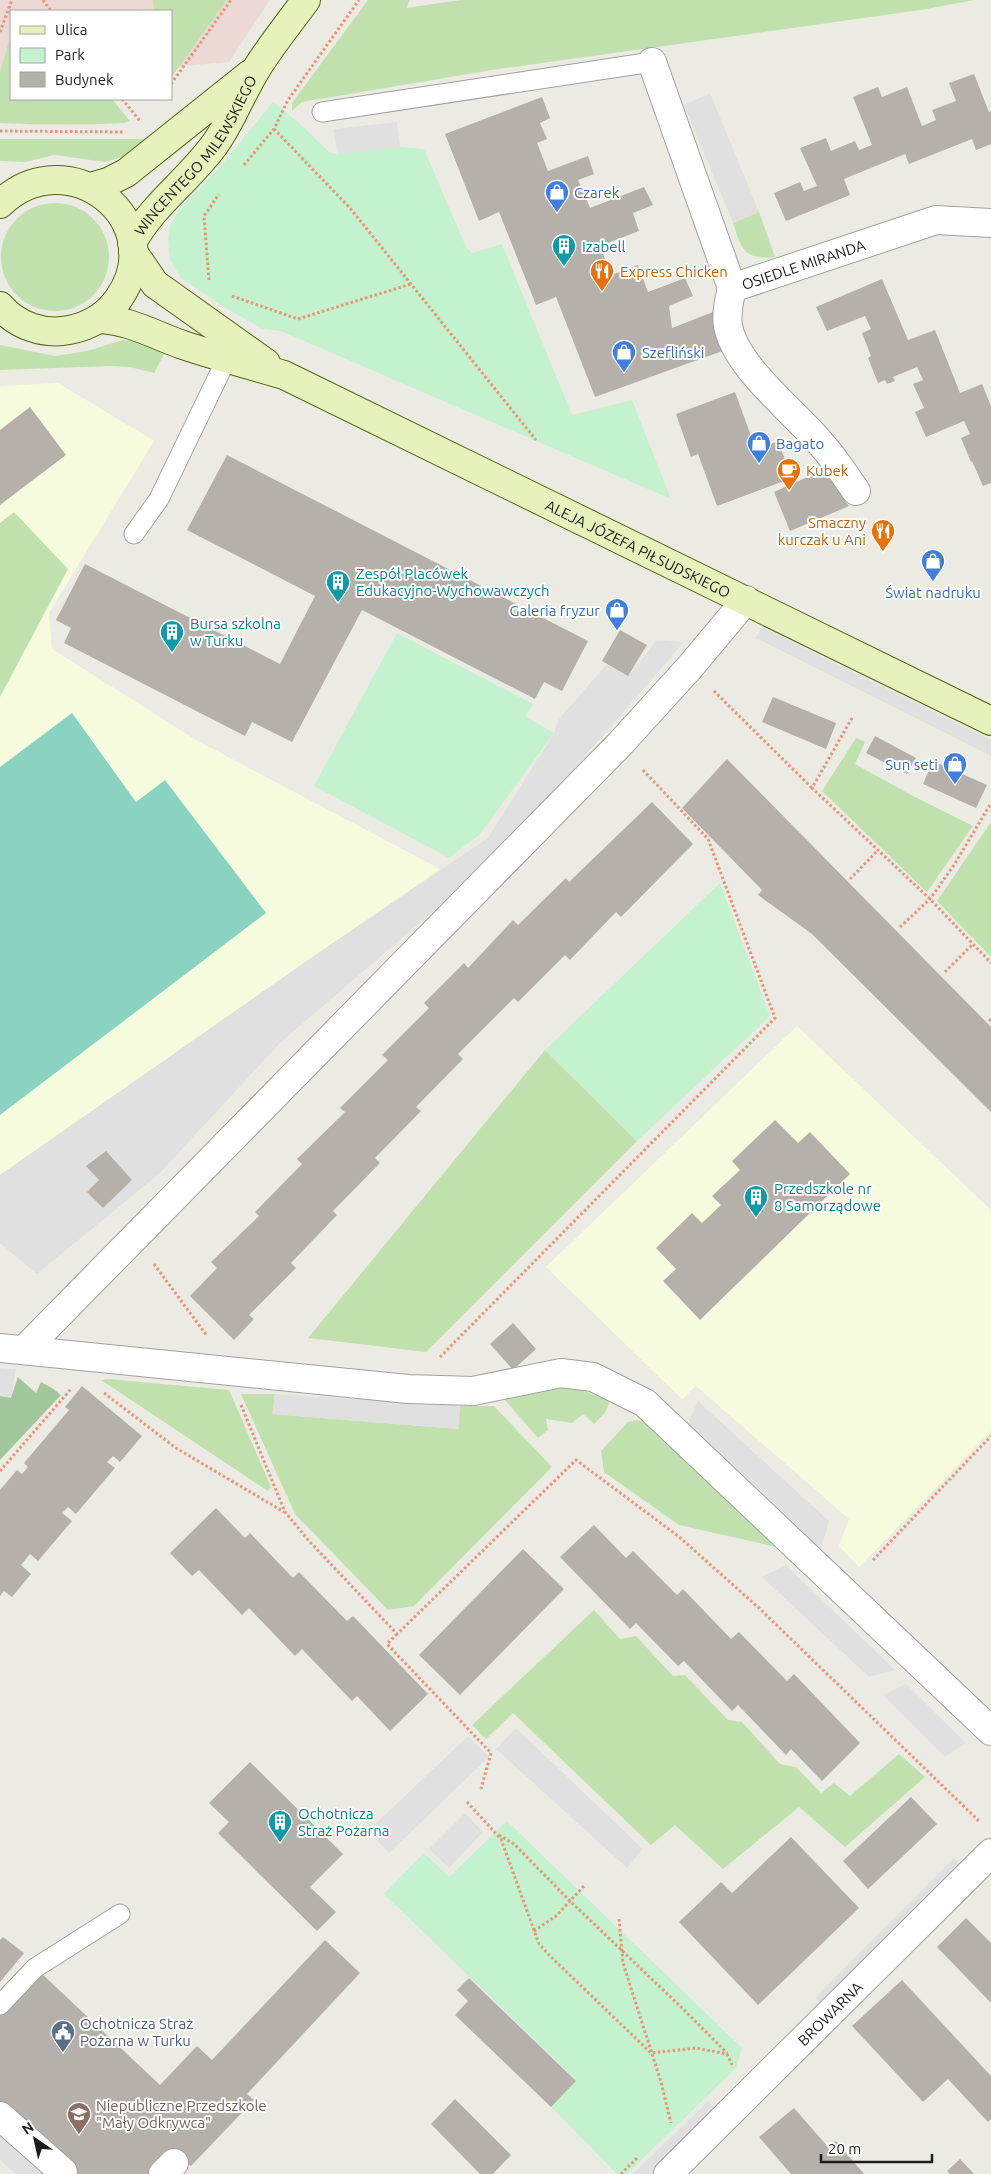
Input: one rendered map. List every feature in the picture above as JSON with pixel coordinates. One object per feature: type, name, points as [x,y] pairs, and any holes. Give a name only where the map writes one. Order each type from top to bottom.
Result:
[{"type":"street","name":"WINCENTEGO MILEWSKIEGO","points":[[132,247],[138,231],[215,145],[230,122],[257,68],[306,0]]},
{"type":"street","name":"OSIEDLE MIRANDA","points":[[652,62],[732,288],[936,220],[991,223]]},
{"type":"street","name":"WINCENTEGO MILEWSKIEGO","points":[[91,187],[108,182],[126,173],[257,68]]},
{"type":"street","points":[[0,204],[12,183],[57,179],[74,181],[91,187],[106,197],[118,210],[127,225],[132,247],[132,271],[125,290],[114,306],[98,320],[80,328],[61,332],[11,326],[0,306]]},
{"type":"street","name":"ALEJA JÓZEFA PIŁSUDSKIEGO","points":[[132,247],[155,284],[284,375]]},
{"type":"street","points":[[732,288],[727,310],[728,327],[740,354],[755,374],[823,445],[856,491]]},
{"type":"street","name":"ALEJA JÓZEFA PIŁSUDSKIEGO","points":[[98,320],[114,320],[132,324],[182,345],[284,375],[991,721]]},
{"type":"street","points":[[12,1349],[619,745],[690,667],[746,600]]},
{"type":"street","points":[[12,1349],[408,1389],[473,1391],[561,1373],[593,1377],[645,1403],[991,1731]]},
{"type":"street","name":"BROWARNA","points":[[668,2174],[991,1854]]},
{"type":"street","points":[[0,2116],[63,2172]]},
{"type":"lane","points":[[322,112],[652,62]]},
{"type":"lane","points":[[134,534],[159,499],[228,358]]},
{"type":"lane","points":[[0,2005],[36,1968],[120,1914]]},
{"type":"path","points":[[0,32],[12,0]]},
{"type":"path","points":[[42,0],[50,10]]},
{"type":"path","points":[[172,83],[231,0]]},
{"type":"path","points":[[242,166],[274,129],[288,100],[359,0]]},
{"type":"path","points":[[123,100],[144,126]]},
{"type":"path","points":[[274,129],[350,208],[536,440]]},
{"type":"path","points":[[0,131],[129,132]]},
{"type":"path","points":[[209,288],[204,216],[224,189]]},
{"type":"path","points":[[227,294],[298,320],[412,284]]},
{"type":"path","points":[[690,667],[812,788],[930,899],[991,963]]},
{"type":"path","points":[[812,788],[852,718]]},
{"type":"path","points":[[435,1363],[775,1018],[708,839],[619,745]]},
{"type":"path","points":[[900,927],[930,899],[954,865],[991,803]]},
{"type":"path","points":[[850,879],[878,850]]},
{"type":"path","points":[[945,972],[973,944]]},
{"type":"path","points":[[0,1471],[77,1382]]},
{"type":"path","points":[[101,1391],[176,1448],[285,1512]]},
{"type":"path","points":[[240,1402],[285,1512],[309,1541],[397,1634]]},
{"type":"path","points":[[873,1560],[991,1436]]},
{"type":"path","points":[[481,1789],[491,1753],[387,1644],[576,1460],[678,1536],[759,1608],[984,1825]]},
{"type":"path","points":[[467,1802],[501,1840],[538,1944],[651,2053]]},
{"type":"path","points":[[497,1834],[514,1844],[570,1901],[695,2020],[728,2054],[732,2065]]},
{"type":"path","points":[[534,1931],[556,1916],[584,1886]]},
{"type":"path","points":[[619,1919],[623,1963],[671,2124]]},
{"type":"path","points":[[651,2053],[696,2048],[728,2054]]},
{"type":"shaded area","points":[[0,0],[270,0],[229,62],[172,67],[172,10],[10,10],[10,79],[0,80]]},
{"type":"shaded area","points":[[710,93],[759,212],[733,223],[684,105]]},
{"type":"shaded area","points":[[397,122],[400,147],[337,154],[334,129]]},
{"type":"shaded area","points":[[58,383],[154,441],[49,613],[52,649],[196,740],[440,869],[0,1175],[0,386]]},
{"type":"shaded area","points":[[762,627],[991,740],[991,756],[756,638]]},
{"type":"shaded area","points":[[657,640],[684,642],[502,852],[280,1043],[159,1174],[37,1274],[0,1243],[0,1175],[318,953],[488,838],[554,733],[559,719],[606,665],[631,673]]},
{"type":"shaded area","points":[[72,713],[136,802],[165,780],[266,913],[0,1115],[0,767]]},
{"type":"shaded area","points":[[797,1026],[991,1210],[991,1431],[859,1567],[839,1546],[849,1519],[696,1386],[682,1399],[546,1267]]},
{"type":"shaded area","points":[[0,1368],[16,1369],[11,1398],[0,1396]]},
{"type":"shaded area","points":[[275,1394],[460,1406],[458,1429],[272,1414]]},
{"type":"shaded area","points":[[698,1401],[829,1521],[820,1552],[686,1428]]},
{"type":"shaded area","points":[[786,1565],[895,1670],[869,1677],[762,1577]]},
{"type":"shaded area","points":[[906,1684],[966,1743],[945,1757],[883,1695]]},
{"type":"shaded area","points":[[516,1728],[643,1849],[627,1868],[496,1749]]},
{"type":"shaded area","points":[[468,1736],[489,1757],[389,1853],[368,1831]]},
{"type":"shaded area","points":[[465,1813],[483,1832],[449,1868],[429,1849]]},
{"type":"shaded area","points":[[954,1858],[966,1869],[827,2009],[815,1998]]},
{"type":"shaded area","points":[[708,2101],[717,2110],[653,2174],[633,2174]]},
{"type":"shaded area","points":[[0,2127],[53,2174],[15,2174],[0,2160]]},
{"type":"green space","points":[[153,0],[227,0],[172,77],[172,10],[154,10]]},
{"type":"green space","points":[[368,0],[410,0],[406,8],[461,0],[974,0],[921,10],[492,70],[302,102],[292,111],[292,103]]},
{"type":"green space","points":[[10,37],[10,100],[113,100],[130,121],[124,123],[77,124],[0,123],[0,72]]},
{"type":"green space","points":[[273,102],[297,121],[329,152],[337,154],[400,147],[424,149],[466,247],[472,253],[502,244],[572,415],[632,400],[671,499],[281,331],[262,329],[219,304],[181,278],[170,260],[168,242],[170,225],[185,202],[219,168]]},
{"type":"green space","points":[[0,139],[145,139],[150,142],[130,155],[105,162],[54,155],[25,162],[0,161]]},
{"type":"green space","points":[[55,203],[76,207],[93,219],[105,236],[109,257],[105,278],[93,295],[76,307],[55,311],[34,307],[17,295],[5,278],[1,257],[5,236],[17,219],[34,207]]},
{"type":"green space","points":[[759,212],[775,257],[765,258],[750,255],[742,246],[736,232],[733,223]]},
{"type":"green space","points":[[123,340],[139,341],[167,349],[154,373],[130,367],[110,366],[0,370],[0,345],[55,356],[87,351]]},
{"type":"green space","points":[[14,512],[68,569],[0,697],[0,523]]},
{"type":"green space","points":[[397,633],[533,704],[525,716],[554,733],[480,834],[449,858],[314,786]]},
{"type":"green space","points":[[856,738],[865,742],[855,764],[973,826],[927,892],[822,791]]},
{"type":"green space","points":[[991,822],[991,957],[937,901]]},
{"type":"green space","points":[[720,883],[770,1016],[637,1141],[545,1050]]},
{"type":"green space","points":[[545,1050],[637,1141],[426,1352],[308,1338]]},
{"type":"green space","points":[[18,1377],[36,1393],[41,1382],[61,1395],[0,1460],[0,1396],[11,1397]]},
{"type":"green space","points":[[101,1380],[229,1390],[271,1487],[268,1491]]},
{"type":"green space","points":[[545,1386],[574,1388],[610,1400],[605,1413],[594,1424],[583,1414],[572,1423],[546,1419],[548,1430],[538,1438],[504,1399]]},
{"type":"green space","points":[[241,1394],[275,1394],[273,1414],[458,1429],[460,1406],[494,1406],[552,1467],[414,1606],[388,1610],[295,1514]]},
{"type":"green space","points":[[637,1420],[649,1424],[777,1547],[679,1525],[604,1472],[601,1451],[628,1422]]},
{"type":"green space","points":[[594,1610],[620,1639],[636,1636],[673,1676],[685,1675],[728,1720],[742,1722],[780,1764],[796,1767],[821,1793],[834,1783],[850,1796],[899,1754],[925,1777],[845,1847],[799,1807],[723,1869],[675,1825],[651,1845],[513,1713],[486,1739],[472,1725]]},
{"type":"green space","points":[[507,1821],[742,2048],[736,2068],[627,2174],[617,2174],[551,2107],[576,2080],[384,1894],[424,1853],[449,1877]]},
{"type":"building","points":[[974,74],[989,112],[991,111],[991,144],[976,150],[972,139],[909,164],[905,154],[844,179],[850,195],[786,221],[774,193],[800,182],[804,191],[817,186],[800,148],[826,138],[831,151],[855,141],[859,150],[872,145],[853,97],[878,87],[882,97],[907,87],[922,126],[936,120],[932,110],[956,101],[949,83]]},
{"type":"building","points":[[542,97],[550,118],[540,123],[547,139],[537,143],[548,171],[588,156],[594,174],[578,180],[590,208],[644,187],[653,205],[633,213],[639,231],[600,246],[611,275],[638,265],[648,292],[685,278],[693,296],[669,306],[672,328],[713,312],[728,349],[595,397],[556,297],[536,305],[499,212],[479,221],[445,134]]},
{"type":"building","points":[[882,279],[908,340],[935,330],[960,393],[982,384],[991,406],[991,483],[983,486],[971,462],[961,438],[970,434],[964,421],[926,437],[915,412],[924,408],[913,384],[923,380],[917,367],[893,377],[895,381],[887,384],[885,380],[878,383],[868,358],[871,356],[862,333],[871,329],[865,316],[827,331],[816,307]]},
{"type":"building","points":[[735,392],[758,455],[760,454],[758,449],[778,441],[792,478],[717,506],[698,454],[691,457],[676,414]]},
{"type":"building","points":[[30,407],[66,455],[0,505],[0,430]]},
{"type":"building","points":[[227,455],[588,641],[562,691],[544,682],[535,699],[362,610],[292,742],[252,722],[245,736],[64,643],[71,628],[56,620],[85,564],[280,664],[315,596],[187,530]]},
{"type":"building","points":[[823,470],[849,506],[790,531],[774,492]]},
{"type":"building","points":[[620,630],[647,645],[628,676],[602,661]]},
{"type":"building","points":[[773,697],[836,723],[826,749],[762,722]]},
{"type":"building","points":[[875,736],[916,758],[907,774],[866,753]]},
{"type":"building","points":[[727,759],[991,1027],[991,1112],[812,934],[758,895],[762,890],[682,808]]},
{"type":"building","name":"Sun seti","points":[[933,761],[987,785],[976,808],[923,784]]},
{"type":"building","points":[[652,802],[693,844],[621,917],[616,912],[570,960],[565,955],[518,1002],[514,998],[458,1054],[463,1059],[416,1107],[421,1111],[375,1158],[380,1163],[333,1211],[337,1215],[291,1263],[296,1268],[249,1315],[254,1319],[234,1340],[190,1296],[217,1268],[211,1262],[259,1216],[255,1212],[302,1164],[297,1159],[345,1112],[340,1108],[388,1060],[382,1055],[429,1008],[424,1003],[464,963],[468,968],[513,920],[518,925],[566,878],[569,882]]},
{"type":"building","name":"Przedszkole nr 8 Samorządowe","points":[[775,1120],[798,1143],[810,1132],[850,1174],[700,1320],[663,1281],[676,1269],[656,1248],[692,1213],[702,1223],[721,1205],[712,1196],[740,1170],[732,1161]]},
{"type":"building","points":[[106,1151],[132,1180],[103,1208],[87,1192],[99,1180],[86,1166]]},
{"type":"building","points":[[513,1323],[536,1349],[513,1370],[490,1344]]},
{"type":"building","points":[[82,1386],[142,1436],[120,1462],[113,1456],[107,1462],[115,1468],[76,1514],[68,1507],[62,1513],[72,1521],[38,1561],[30,1554],[21,1565],[31,1574],[12,1597],[4,1591],[0,1596],[0,1490],[17,1470],[22,1474],[28,1467],[24,1463],[69,1410],[65,1407]]},
{"type":"building","points":[[216,1508],[245,1538],[250,1533],[293,1578],[299,1572],[347,1621],[353,1616],[428,1694],[390,1731],[357,1696],[352,1701],[302,1649],[295,1656],[249,1608],[242,1615],[199,1570],[192,1576],[170,1553]]},
{"type":"building","points":[[594,1525],[626,1558],[633,1551],[677,1595],[683,1589],[731,1639],[739,1632],[787,1681],[794,1674],[860,1743],[822,1781],[791,1749],[786,1755],[738,1705],[732,1711],[684,1661],[678,1666],[636,1623],[630,1629],[560,1557]]},
{"type":"building","points":[[523,1549],[564,1589],[460,1695],[419,1655]]},
{"type":"building","name":"Ochotnicza Straż Pożarna","points":[[250,1762],[343,1854],[310,1887],[336,1912],[317,1931],[218,1833],[229,1822],[209,1803]]},
{"type":"building","points":[[911,1797],[937,1824],[868,1889],[843,1861]]},
{"type":"building","points":[[791,1837],[859,1908],[758,2005],[679,1922],[721,1882],[732,1893]]},
{"type":"building","points":[[966,1918],[991,1943],[991,2003],[937,1947]]},
{"type":"building","points":[[3,1937],[24,1953],[0,1982],[0,1940]]},
{"type":"building","name":"Ochotnicza Straż Pożarna w Turku","points":[[325,1940],[360,1973],[247,2094],[254,2100],[191,2166],[173,2149],[150,2174],[77,2174],[0,2102],[0,2016],[41,1973],[160,2085],[197,2046],[212,2060]]},
{"type":"building","points":[[469,1978],[576,2081],[551,2107],[455,2015],[468,2001],[457,1990]]},
{"type":"building","points":[[902,1980],[991,2076],[991,2119],[988,2122],[948,2079],[923,2102],[852,2026]]},
{"type":"building","points":[[455,2099],[511,2155],[493,2174],[480,2174],[431,2124]]},
{"type":"building","points":[[794,2108],[828,2147],[836,2141],[864,2174],[791,2174],[759,2137]]},
{"type":"building","points":[[960,2159],[974,2174],[950,2174],[947,2171]]},
{"type":"place","name":"Czarek","points":[[557,213]]},
{"type":"place","name":"Izabell","points":[[564,267]]},
{"type":"place","name":"Express Chicken","points":[[602,292]]},
{"type":"place","name":"Szefliński","points":[[624,373]]},
{"type":"place","name":"Bagato","points":[[759,464]]},
{"type":"place","name":"Kubek","points":[[789,491]]},
{"type":"place","name":"Smaczny kurczak u Ani","points":[[883,552]]},
{"type":"place","name":"Świat nadruku","points":[[933,582]]},
{"type":"place","name":"Zespół Placówek Edukacyjno-Wychowawczych","points":[[338,603]]},
{"type":"place","name":"Galeria fryzur","points":[[617,631]]},
{"type":"place","name":"Bursa szkolna w Turku","points":[[172,653]]},
{"type":"place","name":"Sun seti","points":[[955,785]]},
{"type":"place","name":"Przedszkole nr 8 Samorządowe","points":[[756,1218]]},
{"type":"place","name":"Ochotnicza Straż Pożarna","points":[[280,1843]]},
{"type":"place","name":"Ochotnicza Straż Pożarna w Turku","points":[[63,2053]]},
{"type":"place","name":"Niepubliczne Przedszkole \"Mały Odkrywca\"","points":[[79,2135]]}]
